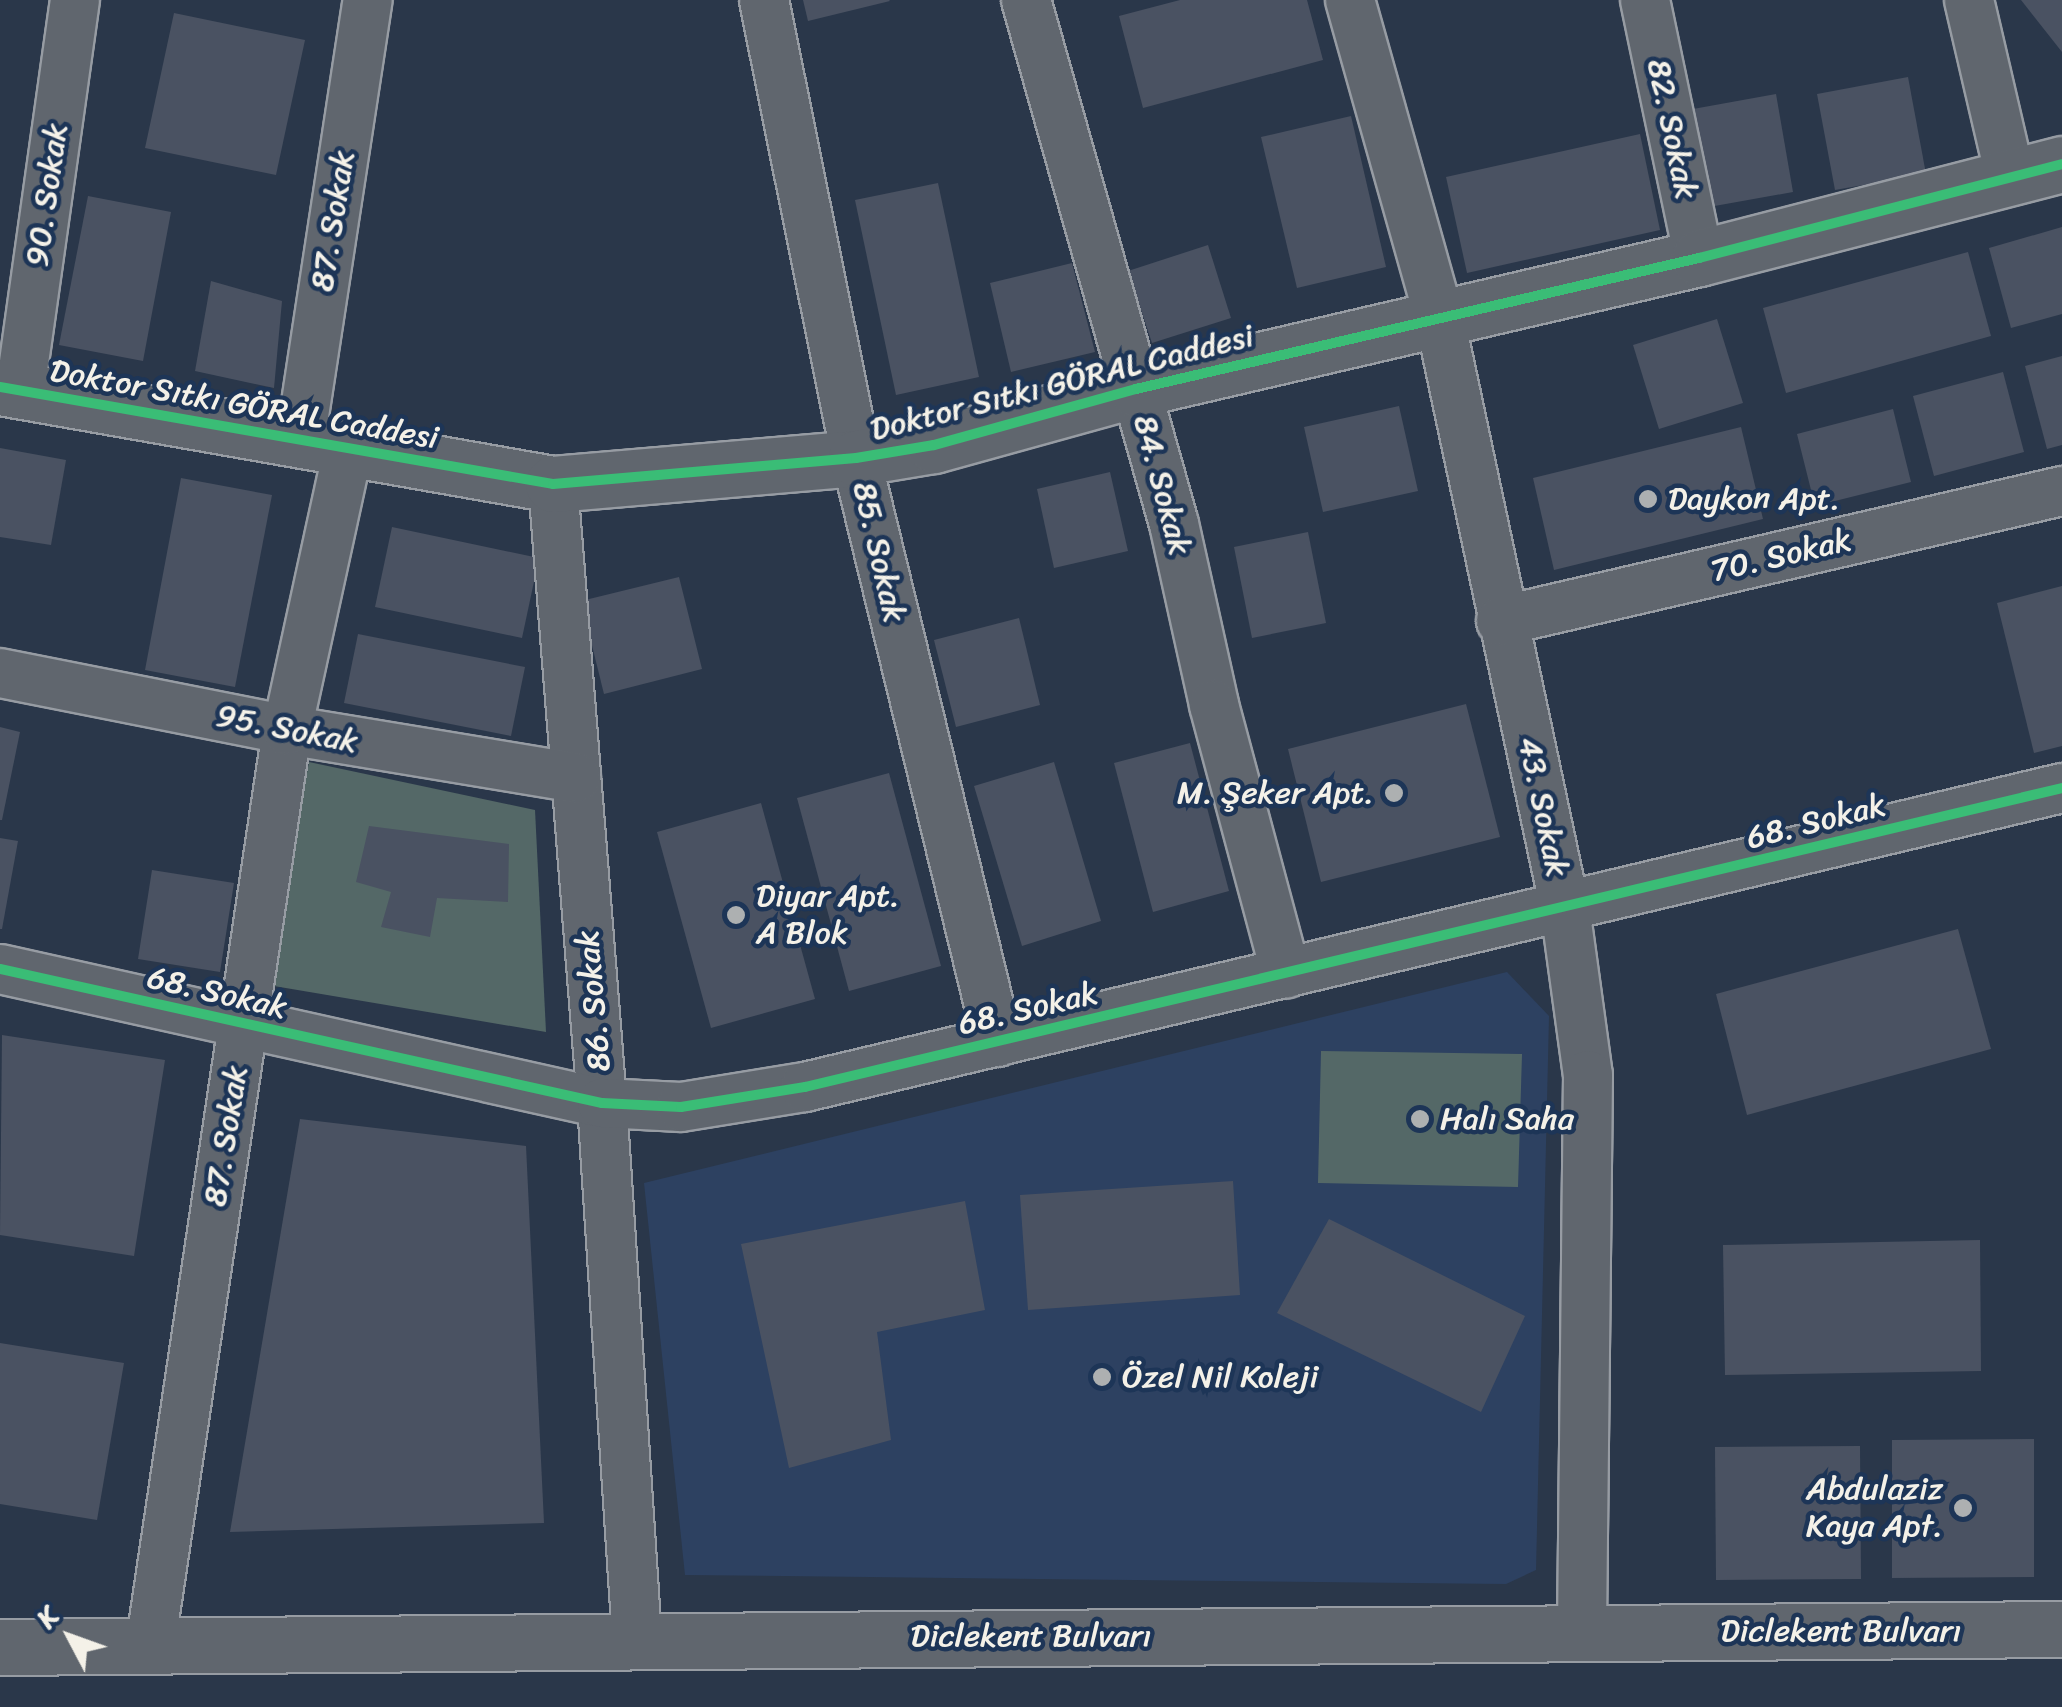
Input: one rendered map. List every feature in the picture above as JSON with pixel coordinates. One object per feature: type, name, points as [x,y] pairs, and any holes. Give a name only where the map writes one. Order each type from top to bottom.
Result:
[{"type":"main road","name":"Doktor Sıtkı GÖRAL Caddesi","points":[[10,389],[553,484],[856,458],[934,445],[1136,389],[1699,258],[2036,172]]},
{"type":"main road","name":"Diclekent Bulvarı","points":[[0,1648],[637,1638],[2062,1629]]},
{"type":"street","name":"90. Sokak","points":[[10,389],[74,0]]},
{"type":"street","name":"87. Sokak","points":[[150,1647],[286,730],[324,446],[368,0]]},
{"type":"street","name":"85. Sokak","points":[[764,0],[856,458],[998,1042]]},
{"type":"street","name":"84. Sokak","points":[[1026,0],[1174,524],[1214,704],[1286,974]]},
{"type":"street","name":"43. Sokak","points":[[1350,0],[1440,320],[1565,908],[1588,1075],[1582,1633]]},
{"type":"street","name":"82. Sokak","points":[[1645,0],[1699,258]]},
{"type":"street","points":[[1969,0],[2036,172]]},
{"type":"street","name":"86. Sokak","points":[[553,484],[602,1103],[637,1638]]},
{"type":"street","name":"70. Sokak","points":[[1501,621],[2062,491]]},
{"type":"street","name":"95. Sokak","points":[[0,672],[286,730],[576,778]]},
{"type":"street","name":"68. Sokak","points":[[0,969],[602,1103],[698,1104],[805,1087],[2062,788]]},
{"type":"shaded area","points":[[309,762],[535,810],[546,1032],[268,985]]},
{"type":"shaded area","name":"Özel Nil Koleji","points":[[1507,972],[1549,1016],[1536,1570],[1506,1584],[685,1575],[644,1183]]},
{"type":"shaded area","name":"Halı Saha","points":[[1321,1051],[1522,1054],[1518,1187],[1318,1183]]},
{"type":"building","points":[[803,0],[889,0],[890,1],[808,21]]},
{"type":"building","points":[[1180,0],[1307,0],[1323,60],[1143,108],[1119,16]]},
{"type":"building","points":[[2021,0],[2062,0],[2062,52]]},
{"type":"building","points":[[174,13],[305,40],[276,175],[145,148]]},
{"type":"building","points":[[1908,77],[1926,174],[1835,190],[1817,94]]},
{"type":"building","points":[[1776,94],[1793,192],[1709,207],[1693,109]]},
{"type":"building","points":[[1351,116],[1386,267],[1297,288],[1261,137]]},
{"type":"building","points":[[1640,134],[1660,230],[1467,273],[1446,177]]},
{"type":"building","points":[[938,183],[979,377],[896,395],[855,200]]},
{"type":"building","points":[[88,196],[171,212],[143,361],[59,345]]},
{"type":"building","points":[[2062,227],[2062,314],[2011,328],[1989,248]]},
{"type":"building","points":[[1208,245],[1231,318],[1152,343],[1128,271]]},
{"type":"building","points":[[1968,252],[1991,336],[1786,393],[1763,308]]},
{"type":"building","points":[[1072,263],[1095,352],[1011,372],[990,283]]},
{"type":"building","points":[[211,281],[282,301],[274,388],[195,371]]},
{"type":"building","points":[[1717,319],[1743,403],[1659,429],[1633,345]]},
{"type":"building","points":[[2062,356],[2062,445],[2047,449],[2025,366]]},
{"type":"building","points":[[2003,372],[2024,452],[1934,476],[1913,396]]},
{"type":"building","points":[[1399,406],[1418,491],[1323,512],[1304,427]]},
{"type":"building","points":[[1893,409],[1911,482],[1815,506],[1797,434]]},
{"type":"building","name":"Daykon Apt.","points":[[1741,427],[1763,519],[1554,570],[1533,478]]},
{"type":"building","points":[[0,448],[66,460],[51,545],[0,537]]},
{"type":"building","points":[[1110,472],[1128,551],[1054,568],[1037,489]]},
{"type":"building","points":[[181,478],[272,495],[235,687],[145,670]]},
{"type":"building","points":[[392,527],[539,558],[522,638],[375,607]]},
{"type":"building","points":[[1308,532],[1326,623],[1252,638],[1234,547]]},
{"type":"building","points":[[679,577],[702,669],[604,694],[581,601]]},
{"type":"building","points":[[2062,586],[2062,746],[2034,753],[1997,603]]},
{"type":"building","points":[[1019,618],[1040,705],[956,727],[934,640]]},
{"type":"building","points":[[358,634],[525,667],[511,736],[344,703]]},
{"type":"building","name":"M. Şeker Apt.","points":[[1466,704],[1500,837],[1321,882],[1288,749]]},
{"type":"building","points":[[0,727],[20,732],[2,820],[0,820]]},
{"type":"building","points":[[1190,743],[1229,891],[1153,912],[1114,763]]},
{"type":"building","points":[[1054,762],[1101,921],[1022,946],[974,786]]},
{"type":"building","points":[[889,773],[941,966],[849,991],[797,798]]},
{"type":"building","name":"Diyar Apt. A Blok","points":[[761,803],[815,999],[711,1028],[657,832]]},
{"type":"building","points":[[369,826],[509,844],[508,902],[437,898],[430,937],[381,927],[391,892],[356,882]]},
{"type":"building","points":[[0,838],[18,841],[2,929],[0,929]]},
{"type":"building","points":[[152,870],[234,883],[220,972],[138,959]]},
{"type":"building","points":[[1958,929],[1991,1049],[1747,1115],[1716,994]]},
{"type":"building","points":[[2,1035],[165,1060],[134,1256],[0,1235]]},
{"type":"building","points":[[300,1119],[526,1146],[544,1523],[230,1532]]},
{"type":"building","points":[[1233,1181],[1240,1295],[1028,1310],[1020,1195]]},
{"type":"building","points":[[965,1201],[985,1310],[877,1332],[891,1440],[789,1468],[741,1244]]},
{"type":"building","points":[[1329,1219],[1525,1316],[1481,1412],[1277,1313]]},
{"type":"building","points":[[1980,1240],[1981,1371],[1725,1375],[1723,1245]]},
{"type":"building","points":[[0,1343],[124,1363],[97,1520],[0,1504]]},
{"type":"building","name":"Abdulaziz Kaya Apt.","points":[[2034,1439],[2034,1577],[1892,1578],[1892,1440]]},
{"type":"building","points":[[1860,1446],[1861,1579],[1716,1580],[1715,1447]]},
{"type":"cycle path","points":[[0,387],[553,484],[856,458],[934,445],[1136,389],[1699,258],[2062,164]]},
{"type":"cycle path","points":[[0,969],[602,1103],[681,1107],[805,1087],[2062,788]]},
{"type":"place","name":"Daykon Apt.","points":[[1648,499]]},
{"type":"place","name":"M. Şeker Apt.","points":[[1394,793]]},
{"type":"place","name":"Diyar Apt. A Blok","points":[[736,915]]},
{"type":"place","name":"Halı Saha","points":[[1420,1119]]},
{"type":"place","name":"Özel Nil Koleji","points":[[1102,1377]]},
{"type":"place","name":"Abdulaziz Kaya Apt.","points":[[1963,1508]]}]
